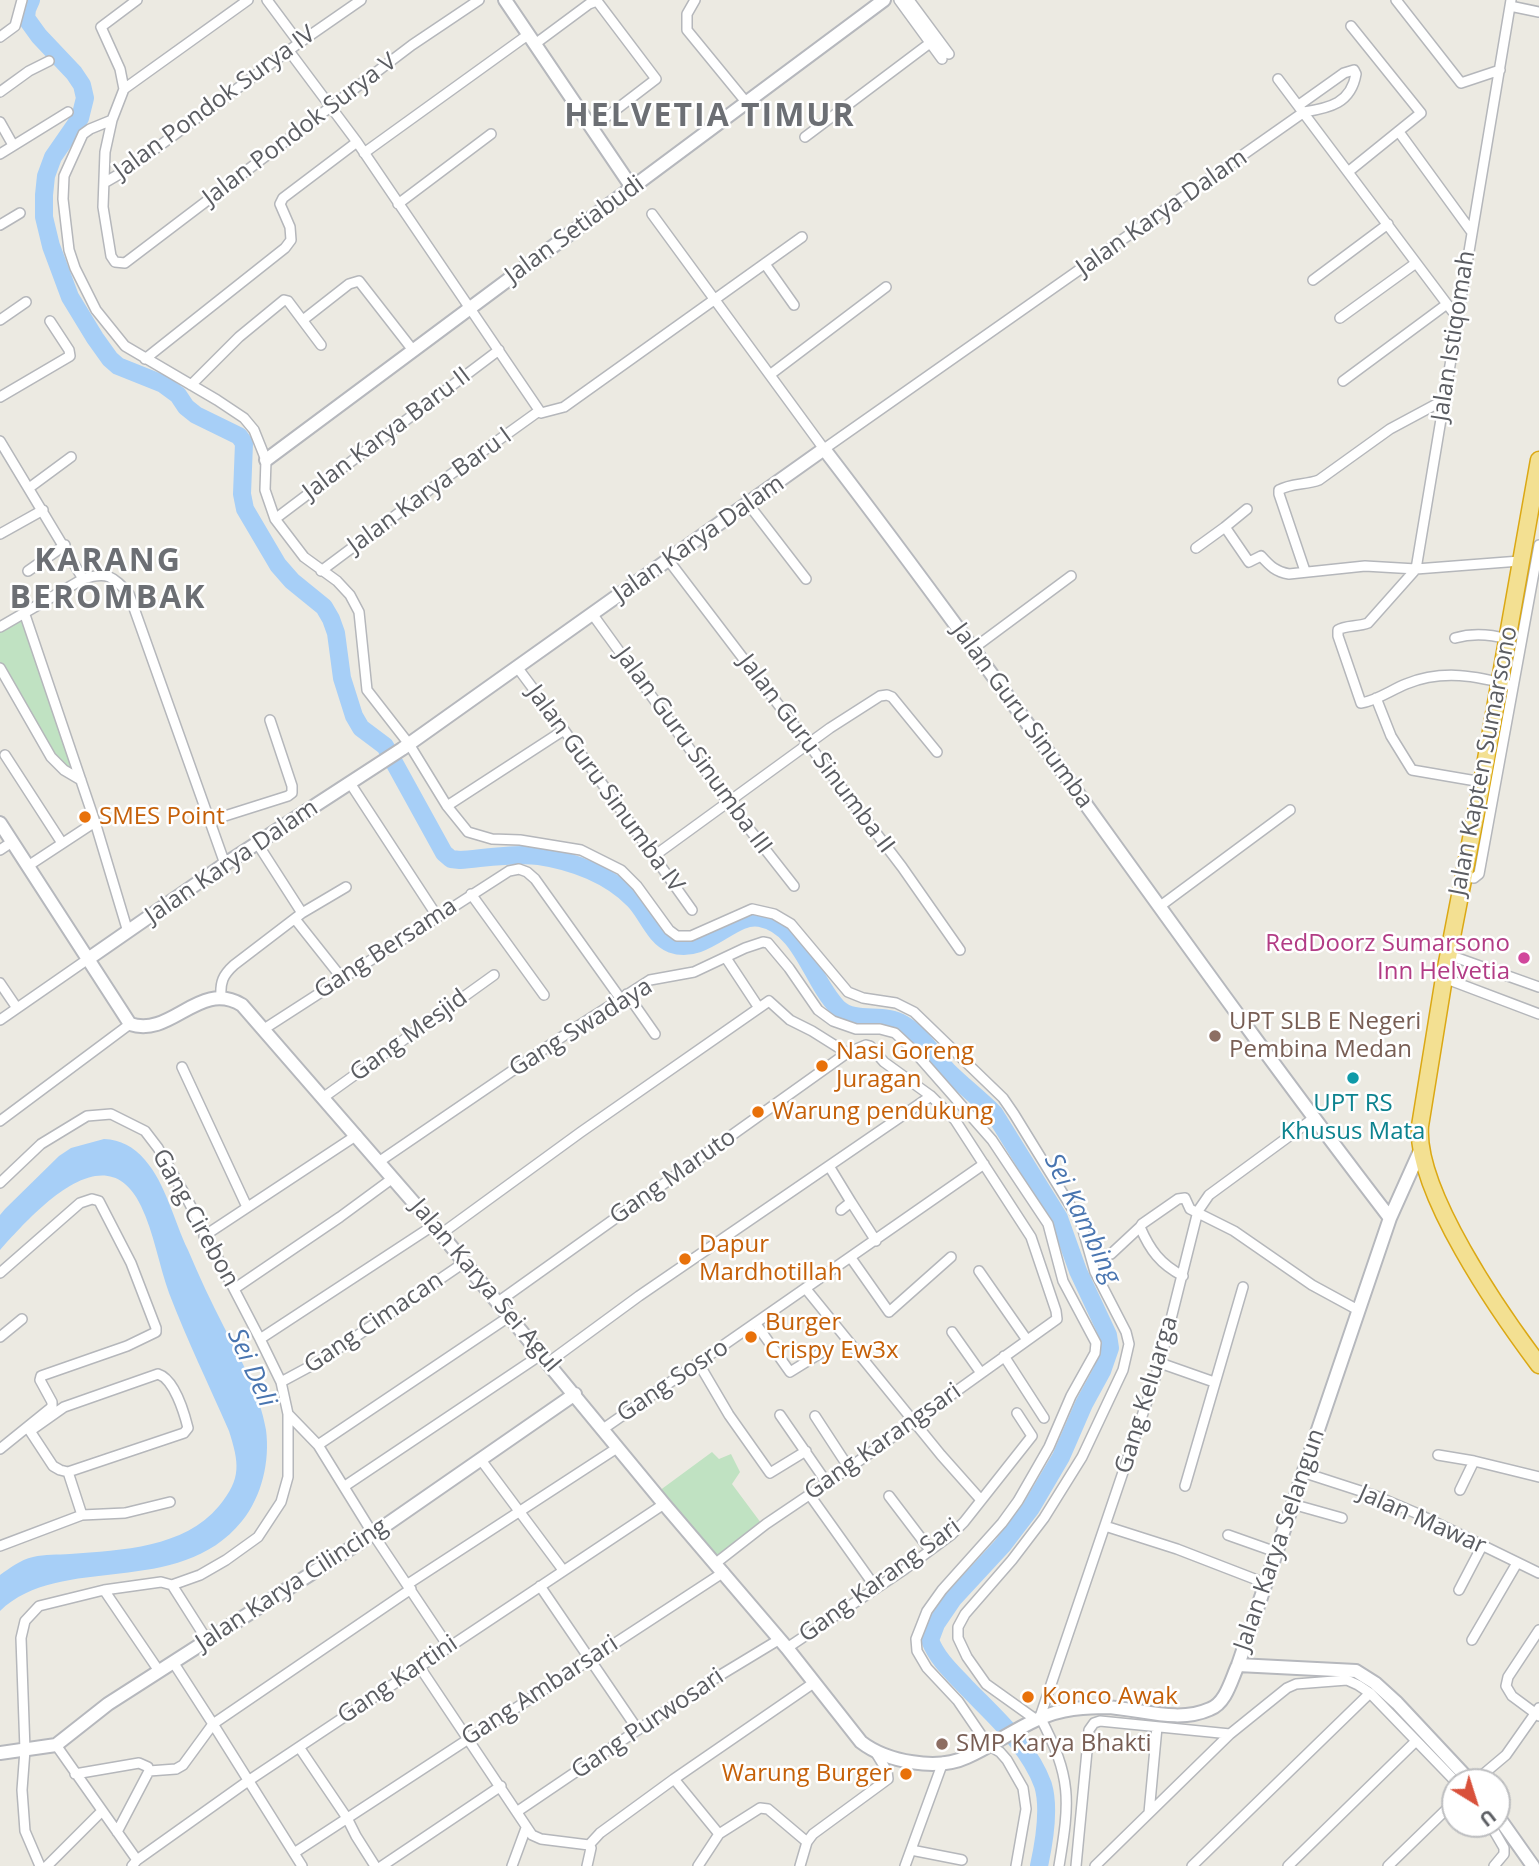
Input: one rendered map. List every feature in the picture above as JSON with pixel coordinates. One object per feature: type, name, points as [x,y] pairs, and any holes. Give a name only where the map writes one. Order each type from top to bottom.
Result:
[{"type":"highway","name":"Jalan Kapten Sumarsono","points":[[1538,468],[1507,639],[1507,685],[1486,785],[1462,877],[1420,1126],[1420,1151],[1432,1187],[1459,1243],[1507,1322],[1539,1365]]},
{"type":"street","points":[[0,37],[15,26],[22,0]]},
{"type":"street","points":[[104,183],[105,152],[112,120],[124,89],[120,69],[101,27],[137,0]]},
{"type":"street","points":[[124,89],[248,0]]},
{"type":"street","points":[[267,0],[299,43]]},
{"type":"street","name":"Jalan Pondok Surya IV","points":[[104,183],[128,169],[360,0]]},
{"type":"street","name":"Jalan Pondok Surya V","points":[[104,183],[103,207],[111,256],[115,262],[125,263],[412,45],[479,0]]},
{"type":"street","points":[[505,0],[634,189]]},
{"type":"street","points":[[695,0],[687,14],[687,30],[746,102]]},
{"type":"street","name":"Jalan Setiabudi","points":[[266,460],[412,349],[634,189],[884,0]]},
{"type":"street","points":[[899,0],[930,43],[945,57],[909,0]]},
{"type":"street","points":[[1396,0],[1461,83],[1500,70]]},
{"type":"street","points":[[364,153],[532,39],[597,1],[656,79],[592,128]]},
{"type":"street","points":[[1511,3],[1539,12]]},
{"type":"street","name":"Jalan Istiqomah","points":[[1416,569],[1456,316],[1511,3]]},
{"type":"street","points":[[1348,172],[1420,116],[1420,110],[1351,26]]},
{"type":"street","points":[[805,136],[930,43]]},
{"type":"street","points":[[289,51],[358,142],[541,413],[564,407],[802,237]]},
{"type":"street","points":[[0,92],[29,71],[49,61]]},
{"type":"street","name":"Jalan Karya Dalam","points":[[88,959],[225,864],[406,746],[593,615],[1302,108],[1314,95],[1344,73],[1354,70],[1357,76],[1349,92],[1333,107],[1326,109]]},
{"type":"street","points":[[1278,79],[1456,316]]},
{"type":"street","points":[[1314,95],[1326,109]]},
{"type":"street","points":[[1302,108],[1326,109]]},
{"type":"street","points":[[0,153],[68,112]]},
{"type":"street","points":[[112,120],[83,134],[64,176],[63,199],[69,250],[75,268],[96,310],[125,346],[248,422],[254,430],[266,460],[265,490],[275,519],[304,557],[350,595],[359,612],[365,685],[447,806],[468,832],[492,839],[520,840],[581,850],[621,870],[637,886],[669,930],[677,936],[691,936],[752,909],[774,914],[792,924],[848,992],[863,998],[896,1003],[914,1012],[1003,1098],[1081,1223],[1095,1272],[1126,1332],[1129,1351],[1123,1370],[1082,1457],[1044,1518],[965,1614],[958,1627],[958,1638],[967,1657],[986,1684],[1033,1721],[1065,1775],[1068,1804],[1059,1866]]},
{"type":"street","points":[[0,122],[13,145]]},
{"type":"street","points":[[1399,132],[1471,231]]},
{"type":"street","points":[[398,204],[491,134]]},
{"type":"street","points":[[145,359],[285,248],[291,240],[290,227],[279,204],[283,198],[358,142]]},
{"type":"street","points":[[0,225],[20,213]]},
{"type":"street","name":"Jalan Guru Sinumba","points":[[652,214],[974,648],[1159,907],[1390,1218]]},
{"type":"street","points":[[1313,280],[1388,224]]},
{"type":"street","points":[[1340,318],[1416,263]]},
{"type":"street","points":[[765,264],[794,305]]},
{"type":"street","points":[[303,320],[349,284],[359,281],[412,349]]},
{"type":"street","points":[[771,374],[886,287]]},
{"type":"street","points":[[191,385],[284,300],[321,345]]},
{"type":"street","points":[[0,320],[26,302]]},
{"type":"street","points":[[1343,381],[1447,304]]},
{"type":"street","points":[[0,397],[70,356],[69,350],[50,321]]},
{"type":"street","name":"Jalan Karya Baru II","points":[[275,519],[499,350]]},
{"type":"street","points":[[1305,571],[1279,490],[1286,486],[1310,484],[1319,480],[1390,429],[1444,400]]},
{"type":"street","name":"Jalan Karya Baru I","points":[[321,572],[539,411]]},
{"type":"street","points":[[0,441],[83,579]]},
{"type":"street","points":[[29,488],[71,457]]},
{"type":"street","points":[[749,505],[806,579]]},
{"type":"street","points":[[1196,548],[1247,509]]},
{"type":"street","points":[[0,534],[43,510]]},
{"type":"street","points":[[1224,527],[1249,562],[1261,556],[1279,572],[1289,574],[1364,566],[1416,569],[1520,561]]},
{"type":"street","points":[[28,571],[65,545]]},
{"type":"street","points":[[1416,569],[1368,623],[1338,630],[1359,702],[1363,703],[1405,684],[1432,676],[1455,674],[1480,677],[1507,685],[1539,545]]},
{"type":"street","name":"Jalan Guru Sinumba II","points":[[669,561],[902,867],[960,950]]},
{"type":"street","points":[[0,627],[83,579],[106,574],[118,582],[129,594],[225,864]]},
{"type":"street","points":[[974,648],[1071,576]]},
{"type":"street","points":[[24,612],[95,822],[128,932]]},
{"type":"street","name":"Jalan Guru Sinumba III","points":[[593,615],[728,802],[794,886]]},
{"type":"street","points":[[1455,638],[1469,634],[1489,634],[1507,639]]},
{"type":"street","name":"Jalan Guru Sinumba IV","points":[[517,667],[692,910]]},
{"type":"street","points":[[0,668],[51,757],[64,770],[81,780]]},
{"type":"street","points":[[654,856],[876,698],[887,695],[892,697],[937,752]]},
{"type":"street","points":[[1376,698],[1391,736],[1411,769],[1486,785]]},
{"type":"street","points":[[209,821],[292,793],[270,720]]},
{"type":"street","points":[[447,806],[564,730]]},
{"type":"street","points":[[5,755],[62,843]]},
{"type":"street","points":[[350,783],[437,916]]},
{"type":"street","points":[[1159,907],[1290,810]]},
{"type":"street","points":[[28,866],[95,822]]},
{"type":"street","points":[[0,823],[130,1024],[141,1027],[159,1023],[205,1000],[221,997],[220,984],[225,973],[299,916],[346,887]]},
{"type":"street","points":[[0,850],[12,842]]},
{"type":"street","points":[[257,844],[299,916],[341,977]]},
{"type":"street","name":"Gang Bersama","points":[[264,1029],[471,894],[509,871],[519,869],[535,879],[624,996]]},
{"type":"street","points":[[471,894],[544,995]]},
{"type":"street","name":"Gang Swadaya","points":[[380,1161],[650,980],[694,972],[745,948],[766,942],[789,968],[818,1010],[833,1021],[856,1029],[880,1029],[895,1033],[912,1049],[992,1140],[1048,1224],[1063,1281],[1096,1343],[1095,1353],[1071,1396],[1049,1447],[1018,1502],[942,1590],[927,1611],[916,1639],[919,1658],[963,1707],[990,1744]]},
{"type":"street","points":[[1449,955],[1539,987]]},
{"type":"street","points":[[726,958],[759,1008]]},
{"type":"street","points":[[0,1020],[88,959]]},
{"type":"street","name":"Gang Mesjid","points":[[324,1097],[494,975]]},
{"type":"street","points":[[1444,978],[1539,1014]]},
{"type":"street","points":[[0,983],[17,1008]]},
{"type":"street","points":[[624,996],[655,1034]]},
{"type":"street","name":"Jalan Karya Sei Agul","points":[[221,997],[242,1005],[380,1161],[617,1448],[720,1567],[861,1742],[876,1753]]},
{"type":"street","points":[[260,1339],[438,1230],[769,1001],[790,1020],[847,1053],[868,1044],[884,1062],[931,1096],[955,1120],[984,1164]]},
{"type":"street","points":[[0,1121],[130,1024]]},
{"type":"street","name":"Gang Maruto","points":[[498,1302],[847,1053]]},
{"type":"street","points":[[182,1067],[247,1207]]},
{"type":"street","points":[[345,1486],[639,1296],[931,1096]]},
{"type":"street","name":"Gang Cirebon","points":[[0,1183],[41,1144],[87,1116],[111,1114],[145,1132],[158,1148],[184,1193],[204,1236],[260,1339],[281,1382],[288,1414],[288,1477],[281,1502],[258,1536],[200,1575],[172,1585],[161,1583],[104,1590],[39,1606],[25,1621],[21,1638],[20,1751],[25,1831],[40,1866]]},
{"type":"street","points":[[1198,1211],[1209,1195],[1314,1118]]},
{"type":"street","points":[[204,1236],[357,1135]]},
{"type":"street","name":"Jalan Karya Selangun","points":[[990,1744],[1055,1712],[1106,1707],[1179,1715],[1214,1708],[1223,1698],[1238,1665],[1390,1218],[1420,1151]]},
{"type":"street","name":"Gang Sosro","points":[[603,1429],[984,1164]]},
{"type":"street","name":"Gang Karangsari","points":[[720,1567],[766,1524],[849,1468],[1056,1319],[1056,1311],[1036,1247],[984,1164]]},
{"type":"street","points":[[829,1166],[876,1241]]},
{"type":"street","points":[[234,1289],[393,1178]]},
{"type":"street","points":[[1111,1254],[1142,1223],[1178,1199],[1185,1198],[1191,1209],[1234,1231],[1312,1285],[1358,1310]]},
{"type":"street","points":[[0,1273],[80,1203],[92,1199],[99,1201],[131,1263],[156,1332],[140,1342],[41,1376],[40,1380],[52,1407],[0,1449]]},
{"type":"street","points":[[841,1210],[851,1202]]},
{"type":"street","name":"Gang Keluarga","points":[[1033,1721],[1054,1670],[1160,1363],[1198,1211]]},
{"type":"street","points":[[1140,1227],[1148,1245],[1166,1267],[1183,1276]]},
{"type":"street","points":[[851,1258],[889,1312],[951,1257]]},
{"type":"street","name":"Gang Cimacan","points":[[281,1382],[320,1361],[465,1262]]},
{"type":"street","points":[[979,1271],[1027,1340]]},
{"type":"street","points":[[1185,1486],[1243,1287]]},
{"type":"street","points":[[806,1290],[981,1500]]},
{"type":"street","points":[[318,1445],[510,1316]]},
{"type":"street","points":[[0,1337],[22,1319]]},
{"type":"street","points":[[757,1324],[790,1373],[824,1351]]},
{"type":"street","points":[[952,1332],[981,1373]]},
{"type":"street","points":[[1004,1356],[1044,1418]]},
{"type":"street","points":[[1160,1363],[1214,1381]]},
{"type":"street","points":[[699,1364],[729,1415],[770,1472],[806,1451]]},
{"type":"street","points":[[158,1374],[168,1380],[185,1418],[188,1428],[184,1433],[68,1472],[53,1466],[30,1432],[64,1407],[158,1374]]},
{"type":"street","name":"Jalan Karya Cilincing","points":[[0,1753],[55,1745],[108,1704],[373,1534],[575,1394]]},
{"type":"street","name":"Gang Karang Sari","points":[[783,1644],[876,1588],[964,1522],[1032,1436],[1017,1413]]},
{"type":"street","points":[[288,1414],[318,1445],[373,1534],[448,1646]]},
{"type":"street","points":[[780,1415],[827,1483]]},
{"type":"street","points":[[815,1416],[849,1468]]},
{"type":"street","points":[[149,1771],[176,1769],[183,1765],[214,1724],[520,1510],[617,1448]]},
{"type":"street","points":[[1438,1455],[1539,1477]]},
{"type":"street","points":[[481,1460],[563,1570]]},
{"type":"street","points":[[1460,1490],[1474,1461]]},
{"type":"street","points":[[68,1472],[82,1515]]},
{"type":"street","name":"Jalan Mawar","points":[[1302,1472],[1376,1496],[1416,1513],[1539,1573]]},
{"type":"street","points":[[809,1494],[876,1588]]},
{"type":"street","points":[[889,1496],[930,1550]]},
{"type":"street","points":[[0,1546],[82,1515],[125,1513],[170,1502]]},
{"type":"street","name":"Gang Kartini","points":[[134,1863],[248,1781],[664,1504]]},
{"type":"street","points":[[1292,1504],[1342,1518]]},
{"type":"street","points":[[1105,1526],[1177,1549],[1265,1583]]},
{"type":"street","points":[[1228,1535],[1276,1552]]},
{"type":"street","points":[[1459,1590],[1482,1546]]},
{"type":"street","points":[[1472,1640],[1517,1563]]},
{"type":"street","name":"Gang Ambarsari","points":[[294,1853],[590,1658],[720,1567]]},
{"type":"street","points":[[172,1585],[207,1640]]},
{"type":"street","points":[[540,1586],[638,1730]]},
{"type":"street","points":[[104,1590],[159,1671]]},
{"type":"street","points":[[1490,1768],[1506,1755],[1538,1712],[1512,1696],[1506,1686],[1508,1677],[1539,1630]]},
{"type":"street","name":"Gang Purwosari","points":[[517,1811],[704,1685],[783,1644]]},
{"type":"street","points":[[173,1662],[302,1866]]},
{"type":"street","points":[[1238,1665],[1356,1671],[1397,1703],[1460,1768]]},
{"type":"street","points":[[419,1666],[532,1835],[541,1839],[589,1845]]},
{"type":"street","points":[[1095,1866],[1230,1734],[1280,1693],[1296,1684],[1347,1680],[1358,1685],[1370,1693],[1442,1768]]},
{"type":"street","points":[[589,1845],[600,1833],[674,1779],[815,1682]]},
{"type":"street","points":[[1192,1866],[1370,1693]]},
{"type":"street","points":[[1076,1866],[1089,1730],[1094,1723],[1100,1721],[1230,1734]]},
{"type":"street","points":[[1149,1813],[1157,1727]]},
{"type":"street","points":[[1288,1866],[1416,1741]]},
{"type":"street","points":[[876,1753],[907,1761],[943,1762],[965,1758],[990,1744],[1000,1752],[1007,1760],[1025,1796],[1026,1809],[1016,1866]]},
{"type":"street","points":[[55,1745],[117,1832],[134,1863]]},
{"type":"street","points":[[299,1747],[347,1818],[355,1836],[375,1866]]},
{"type":"street","points":[[800,1866],[807,1842],[813,1834],[888,1779],[887,1771],[876,1753]]},
{"type":"street","points":[[905,1866],[943,1762]]},
{"type":"street","points":[[75,1774],[139,1763],[148,1767],[149,1771]]},
{"type":"street","points":[[117,1832],[149,1771]]},
{"type":"street","points":[[674,1779],[719,1835]]},
{"type":"street","points":[[382,1866],[501,1786]]},
{"type":"street","points":[[698,1866],[719,1835],[755,1810],[765,1808],[807,1842]]},
{"type":"street","points":[[47,1866],[101,1812]]},
{"type":"street","points":[[1388,1866],[1441,1815]]},
{"type":"street","points":[[512,1866],[526,1828]]},
{"type":"street","points":[[1511,1835],[1533,1866]]},
{"type":"street","points":[[1493,1866],[1504,1854],[1504,1847],[1499,1838]]},
{"type":"street","points":[[587,1866],[592,1849],[589,1845]]},
{"type":"street","points":[[911,1850],[962,1860]]},
{"type":"green space","points":[[24,613],[78,773],[58,763],[0,667],[0,628]]},
{"type":"green space","points":[[712,1452],[719,1459],[731,1454],[740,1472],[732,1484],[761,1523],[717,1559],[659,1491]]},
{"type":"water","points":[[104,1139],[121,1142],[136,1151],[152,1170],[164,1191],[214,1308],[255,1390],[266,1430],[267,1454],[263,1478],[255,1501],[242,1521],[216,1545],[186,1560],[153,1569],[55,1583],[25,1593],[0,1611],[0,1575],[19,1562],[42,1555],[131,1548],[170,1539],[205,1520],[219,1506],[235,1478],[235,1452],[229,1431],[169,1293],[146,1216],[126,1185],[108,1176],[89,1178],[69,1187],[30,1218],[0,1250],[0,1215],[5,1209],[59,1156],[71,1148]]},
{"type":"waterway","name":"Sei Kambing","points":[[31,0],[26,18],[74,73],[82,85],[85,98],[80,118],[53,157],[46,176],[44,195],[44,217],[51,246],[70,297],[95,338],[118,366],[163,384],[178,395],[196,415],[239,436],[244,443],[242,494],[245,509],[278,565],[292,581],[324,607],[331,619],[336,633],[342,678],[354,716],[361,728],[385,746],[444,853],[451,859],[460,860],[510,855],[539,856],[590,870],[624,891],[639,905],[660,936],[672,944],[696,944],[750,918],[774,923],[796,943],[838,1008],[853,1016],[887,1019],[903,1024],[922,1039],[947,1070],[994,1113],[1059,1218],[1078,1271],[1108,1335],[1110,1348],[1102,1371],[1061,1457],[1031,1508],[1002,1546],[953,1599],[936,1624],[930,1640],[946,1665],[1020,1744],[1037,1771],[1043,1785],[1046,1804],[1039,1866]]},
{"type":"place","name":"SMES Point","points":[[85,817]]},
{"type":"place","name":"RedDoorz Sumarsono Inn Helvetia","points":[[1524,958]]},
{"type":"place","name":"UPT SLB E Negeri Pembina Medan","points":[[1215,1036]]},
{"type":"place","name":"Nasi Goreng Juragan","points":[[822,1066]]},
{"type":"place","name":"UPT RS Khusus Mata","points":[[1353,1078]]},
{"type":"place","name":"Warung pendukung","points":[[758,1112]]},
{"type":"place","name":"Dapur Mardhotillah","points":[[685,1259]]},
{"type":"place","name":"Burger Crispy Ew3x","points":[[751,1337]]},
{"type":"place","name":"Konco Awak","points":[[1028,1697]]},
{"type":"place","name":"SMP Karya Bhakti","points":[[942,1744]]},
{"type":"place","name":"Warung Burger","points":[[906,1774]]},
{"type":"district","name":"HELVETIA TIMUR","points":[[710,117]]},
{"type":"district","name":"KARANG BEROMBAK","points":[[108,580]]},
{"type":"water label","name":"Sei Deli","points":[[251,1368]]}]
